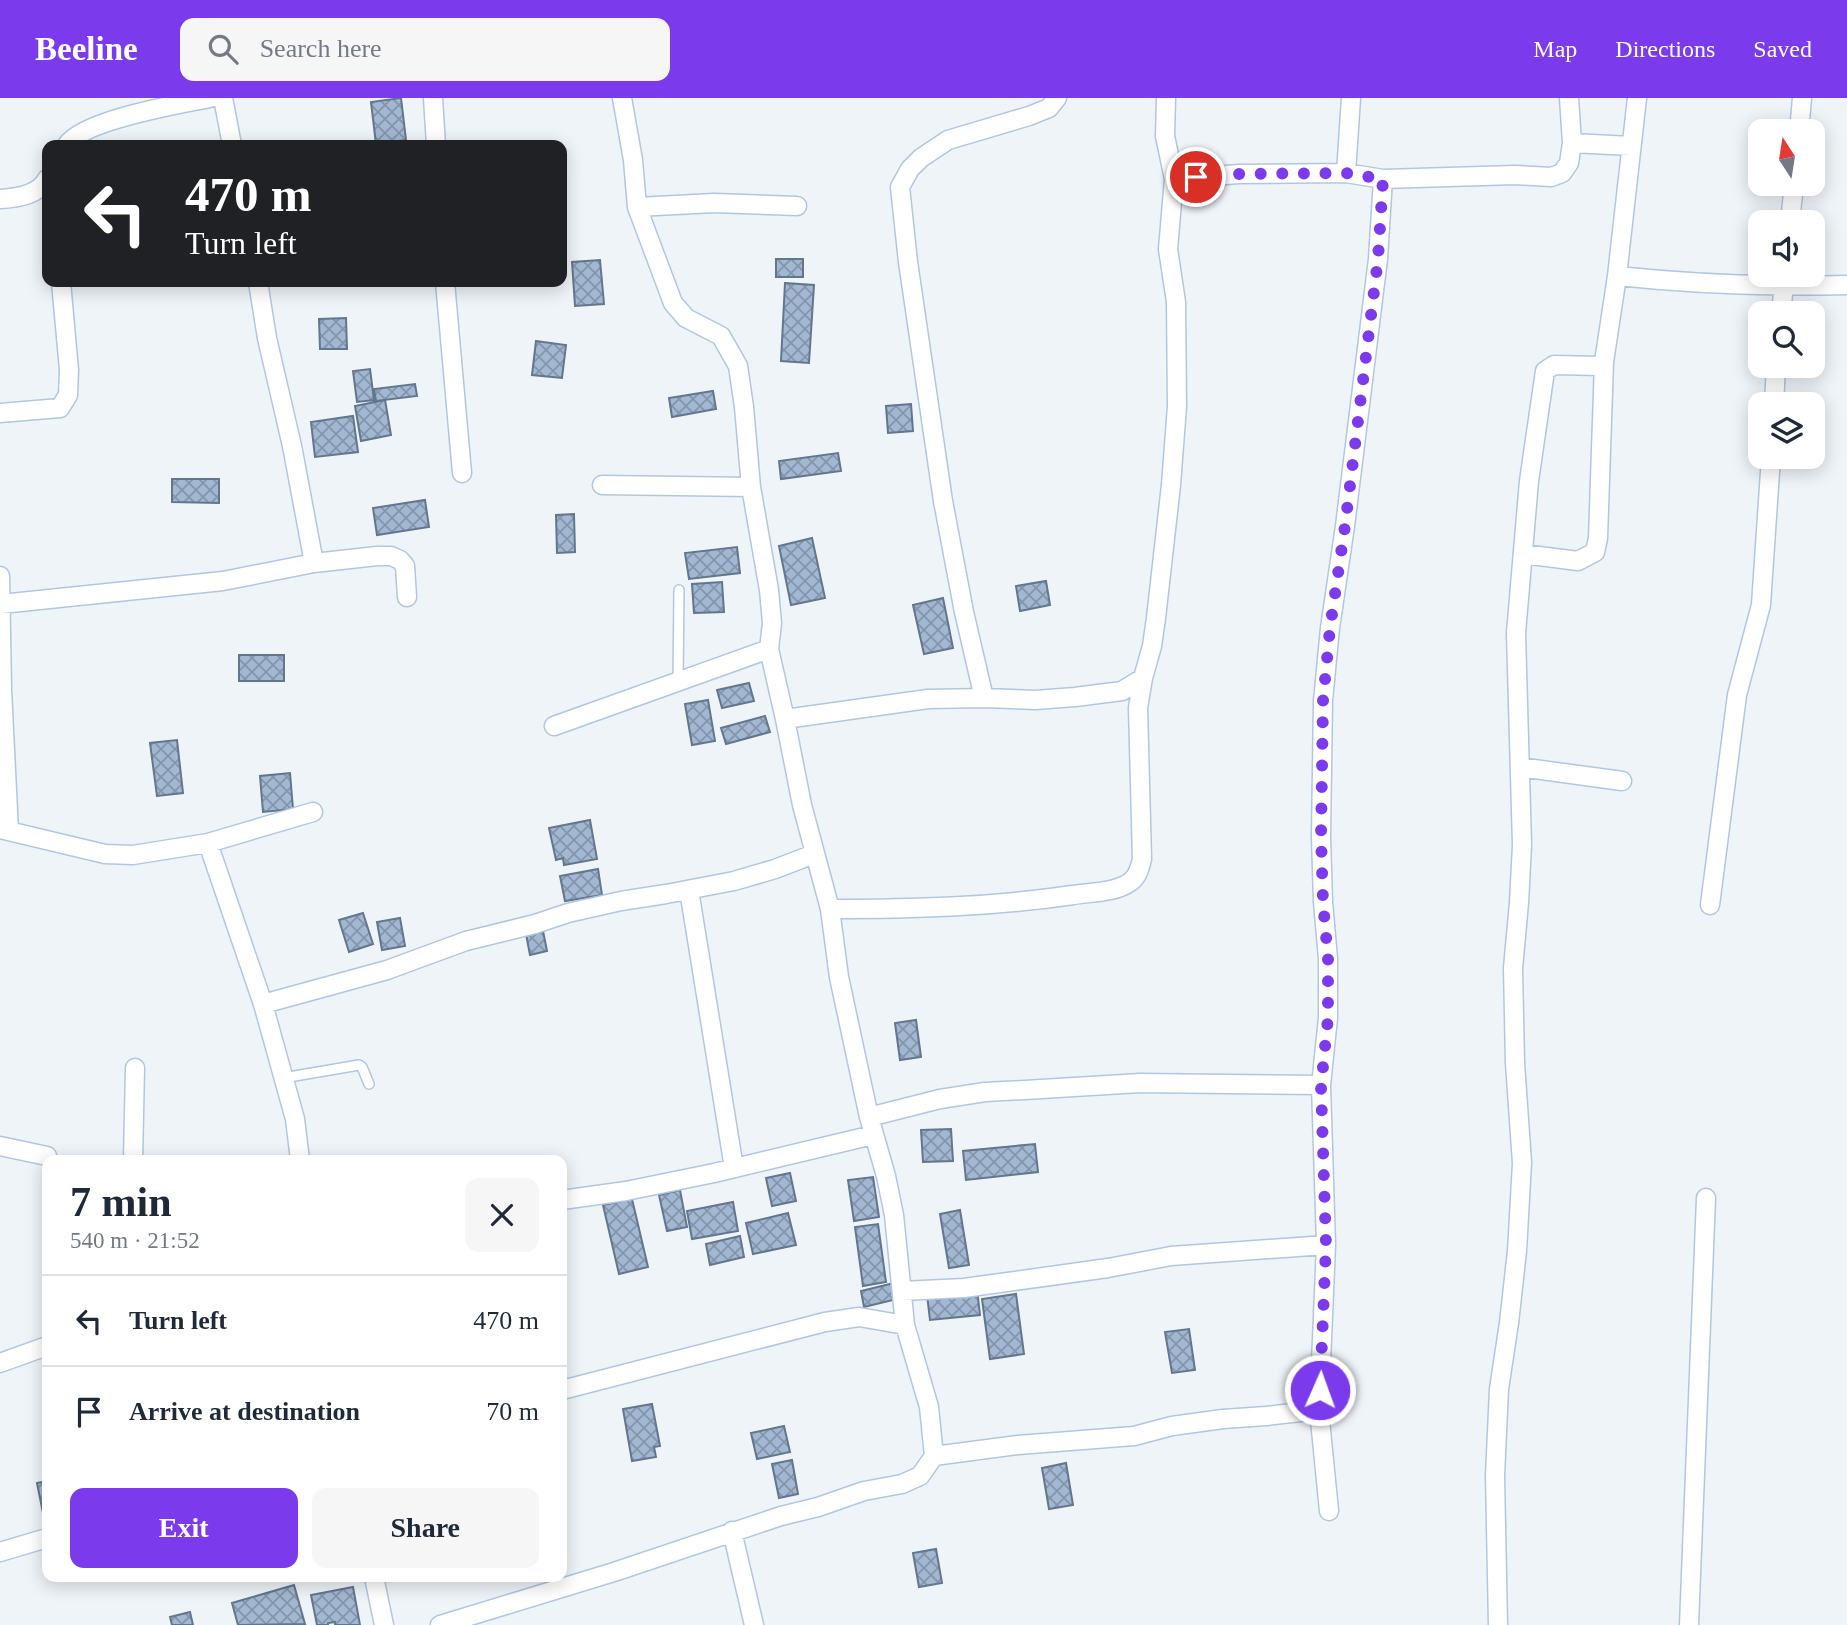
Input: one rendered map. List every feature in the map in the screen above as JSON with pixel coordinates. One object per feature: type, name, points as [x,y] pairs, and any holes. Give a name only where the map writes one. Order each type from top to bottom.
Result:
[{"type":"street","points":[[223,98],[231,140]]},
{"type":"street","points":[[433,98],[436,140]]},
{"type":"street","points":[[440,1625],[614,1572],[780,1516],[902,1484],[920,1476],[934,1456],[929,1407],[905,1325],[894,1215],[886,1176],[873,1135],[839,977],[830,909],[802,805],[769,649],[772,623],[769,590],[751,486],[738,366],[721,336],[686,318],[673,303],[637,207],[633,160],[622,98]]},
{"type":"street","points":[[984,698],[943,501],[908,262],[900,187],[920,158],[948,140],[1029,116],[1049,108],[1057,98]]},
{"type":"street","points":[[830,909],[915,909],[1023,902],[1121,886],[1132,881],[1139,871],[1142,859],[1138,708],[1156,618],[1177,406],[1176,302],[1168,249],[1174,179],[1165,136],[1166,98]]},
{"type":"street","points":[[1346,173],[1352,98]]},
{"type":"street","points":[[1174,179],[1240,174],[1346,173],[1383,179],[1515,175],[1551,177],[1562,173],[1569,163],[1572,143],[1569,98]]},
{"type":"street","points":[[1523,554],[1578,561],[1595,552],[1598,538],[1604,362],[1617,276],[1637,98]]},
{"type":"street","points":[[1800,119],[1802,98]]},
{"type":"street","points":[[70,140],[113,121],[204,99]]},
{"type":"street","points":[[1572,143],[1631,146]]},
{"type":"street","points":[[1329,1511],[1319,1410],[1326,1245],[1321,1086],[1328,1018],[1328,959],[1321,837],[1323,701],[1378,259],[1383,179]]},
{"type":"street","points":[[0,199],[42,189]]},
{"type":"street","points":[[637,207],[714,203],[797,206]]},
{"type":"street","points":[[1617,276],[1679,282],[1748,281]]},
{"type":"street","points":[[1825,284],[1847,285]]},
{"type":"street","points":[[0,413],[60,408],[68,395],[69,370],[61,287]]},
{"type":"street","points":[[259,287],[314,563]]},
{"type":"street","points":[[445,287],[461,473]]},
{"type":"street","points":[[1498,1625],[1495,1476],[1499,1389],[1517,1251],[1522,1163],[1515,1062],[1513,968],[1520,903],[1522,845],[1516,634],[1529,481],[1545,371],[1553,365],[1600,366],[1604,362]]},
{"type":"street","points":[[1710,905],[1737,695],[1761,605],[1771,469]]},
{"type":"street","points":[[602,485],[751,486]]},
{"type":"street","points":[[1,604],[223,581],[314,563],[377,555],[391,556],[405,566],[407,597]]},
{"type":"street","points":[[0,576],[4,830],[105,854],[134,855],[208,844],[313,812]]},
{"type":"street","points":[[554,726],[769,649]]},
{"type":"street","points":[[785,719],[928,699],[1075,698],[1122,691],[1143,678]]},
{"type":"street","points":[[1520,767],[1622,781]]},
{"type":"street","points":[[208,844],[262,1004],[295,1119],[299,1155]]},
{"type":"street","points":[[262,1004],[387,970],[466,942],[568,913],[734,881],[814,854]]},
{"type":"street","points":[[689,890],[734,1168]]},
{"type":"street","points":[[133,1155],[135,1068]]},
{"type":"street","points":[[869,1116],[940,1099],[1025,1090],[1151,1083],[1321,1086]]},
{"type":"street","points":[[567,1199],[626,1191],[873,1135]]},
{"type":"street","points":[[0,1146],[42,1155]]},
{"type":"street","points":[[1689,1625],[1706,1198]]},
{"type":"street","points":[[902,1291],[964,1288],[1108,1268],[1171,1256],[1326,1245]]},
{"type":"street","points":[[567,1389],[825,1322],[859,1317],[905,1325]]},
{"type":"street","points":[[0,1363],[42,1348]]},
{"type":"street","points":[[934,1456],[1018,1445],[1134,1436],[1172,1426],[1319,1410]]},
{"type":"street","points":[[732,1531],[754,1625]]},
{"type":"street","points":[[0,1552],[42,1539]]},
{"type":"street","points":[[375,1582],[384,1625]]},
{"type":"lane","points":[[677,682],[679,590]]},
{"type":"lane","points":[[283,1078],[359,1065],[369,1084]]},
{"type":"building","points":[[401,98],[406,140],[376,140],[371,102]]},
{"type":"building","points":[[776,259],[803,259],[803,277],[776,277]]},
{"type":"building","points":[[600,260],[604,304],[575,306],[572,262]]},
{"type":"building","points":[[785,283],[814,285],[809,363],[781,361]]},
{"type":"building","points":[[346,318],[347,349],[320,349],[319,319]]},
{"type":"building","points":[[536,341],[566,345],[562,378],[532,375]]},
{"type":"building","points":[[370,369],[374,400],[357,402],[353,371]]},
{"type":"building","points":[[415,384],[417,396],[376,401],[374,389]]},
{"type":"building","points":[[713,391],[716,409],[672,417],[669,398]]},
{"type":"building","points":[[385,400],[391,435],[361,441],[355,406]]},
{"type":"building","points":[[911,404],[913,431],[888,433],[886,406]]},
{"type":"building","points":[[353,416],[358,452],[315,457],[311,422]]},
{"type":"building","points":[[838,453],[841,471],[781,479],[779,461]]},
{"type":"building","points":[[172,479],[219,479],[219,503],[172,502]]},
{"type":"building","points":[[425,500],[429,527],[377,535],[373,508]]},
{"type":"building","points":[[574,514],[575,552],[557,553],[556,515]]},
{"type":"building","points":[[812,538],[825,598],[791,605],[779,546]]},
{"type":"building","points":[[737,547],[740,573],[689,579],[685,553]]},
{"type":"building","points":[[1046,581],[1050,605],[1020,611],[1016,586]]},
{"type":"building","points":[[722,582],[724,612],[694,613],[692,584]]},
{"type":"building","points":[[943,598],[953,648],[924,654],[913,605]]},
{"type":"building","points":[[239,655],[284,655],[284,681],[239,681]]},
{"type":"building","points":[[749,683],[754,701],[722,708],[717,690]]},
{"type":"building","points":[[708,700],[715,741],[692,745],[685,704]]},
{"type":"building","points":[[765,716],[770,732],[726,744],[721,728]]},
{"type":"building","points":[[177,740],[183,793],[157,796],[150,743]]},
{"type":"building","points":[[290,773],[293,809],[263,812],[260,776]]},
{"type":"building","points":[[590,820],[597,859],[564,865],[563,858],[556,860],[549,828]]},
{"type":"building","points":[[598,869],[602,895],[565,901],[560,876]]},
{"type":"building","points":[[363,913],[373,944],[349,952],[339,920]]},
{"type":"building","points":[[400,918],[405,946],[382,950],[377,922]]},
{"type":"building","points":[[543,931],[547,951],[530,955],[526,934]]},
{"type":"building","points":[[916,1020],[921,1057],[900,1060],[895,1023]]},
{"type":"building","points":[[951,1129],[953,1161],[923,1162],[921,1130]]},
{"type":"building","points":[[1035,1144],[1038,1172],[966,1180],[963,1151]]},
{"type":"building","points":[[790,1173],[796,1201],[772,1206],[766,1178]]},
{"type":"building","points":[[873,1177],[879,1217],[854,1221],[848,1180]]},
{"type":"building","points":[[680,1190],[687,1227],[667,1231],[659,1195]]},
{"type":"building","points":[[632,1199],[648,1267],[619,1274],[603,1205]]},
{"type":"building","points":[[733,1202],[738,1231],[692,1239],[687,1211]]},
{"type":"building","points":[[960,1210],[969,1265],[949,1268],[940,1214]]},
{"type":"building","points":[[788,1213],[796,1245],[753,1254],[746,1223]]},
{"type":"building","points":[[878,1224],[886,1282],[863,1286],[855,1227]]},
{"type":"building","points":[[740,1236],[744,1257],[710,1265],[706,1244]]},
{"type":"building","points":[[894,1283],[897,1299],[864,1307],[861,1291]]},
{"type":"building","points":[[977,1289],[980,1315],[930,1320],[927,1295]]},
{"type":"building","points":[[1016,1294],[1024,1354],[990,1359],[982,1299]]},
{"type":"building","points":[[1189,1329],[1195,1370],[1172,1373],[1165,1332]]},
{"type":"building","points":[[652,1404],[660,1446],[654,1447],[656,1457],[632,1461],[623,1409]]},
{"type":"building","points":[[784,1426],[790,1452],[757,1459],[751,1433]]},
{"type":"building","points":[[792,1460],[798,1494],[779,1498],[772,1464]]},
{"type":"building","points":[[1066,1463],[1073,1505],[1049,1509],[1042,1468]]},
{"type":"building","points":[[42,1482],[42,1508],[37,1483]]},
{"type":"building","points":[[936,1549],[942,1583],[919,1587],[913,1553]]},
{"type":"building","points":[[294,1585],[305,1624],[238,1625],[232,1603]]},
{"type":"building","points":[[353,1587],[360,1625],[335,1625],[335,1622],[317,1625],[311,1595]]},
{"type":"building","points":[[190,1612],[193,1625],[172,1625],[170,1617]]},
{"type":"route","points":[[1196,177],[1346,173],[1383,179],[1378,259],[1323,701],[1321,837],[1328,959],[1328,1018],[1321,1086],[1326,1245],[1320,1390]]}]
